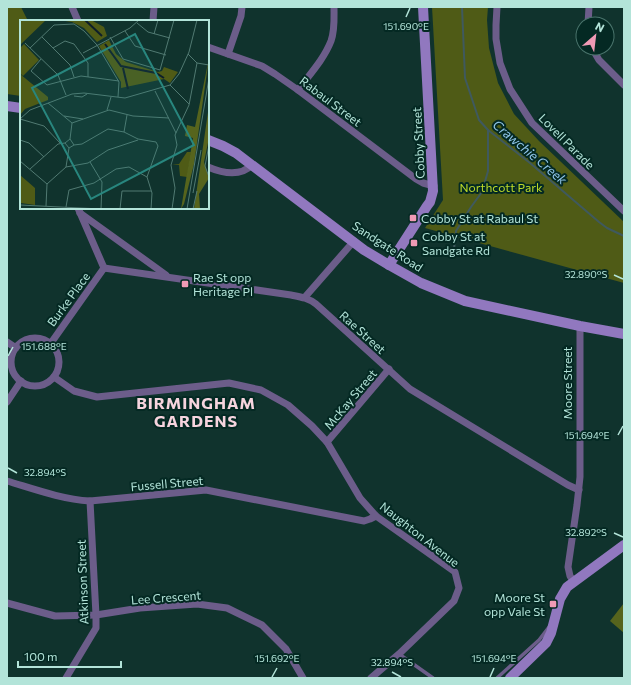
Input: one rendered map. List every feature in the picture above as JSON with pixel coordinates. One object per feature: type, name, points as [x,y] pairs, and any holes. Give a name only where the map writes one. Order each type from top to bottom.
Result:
[{"type":"main road","name":"Cobby Street","points":[[389,265],[430,202],[434,191],[423,7]]},
{"type":"main road","points":[[7,106],[20,108]]},
{"type":"main road","name":"Sandgate Road","points":[[209,140],[224,146],[236,153],[364,250],[421,283],[465,301],[624,334]]},
{"type":"main road","points":[[510,678],[546,643],[551,633],[560,599],[567,587],[624,545]]},
{"type":"street","points":[[72,7],[78,20]]},
{"type":"street","points":[[152,20],[154,7]]},
{"type":"street","points":[[228,54],[241,16],[242,7]]},
{"type":"street","points":[[298,90],[321,60],[331,40],[334,22],[334,7]]},
{"type":"street","name":"Lovell Parade","points":[[497,7],[496,39],[498,55],[510,89],[532,123],[624,211]]},
{"type":"street","name":"Rabaul Street","points":[[209,47],[262,66],[275,74],[416,179],[434,186]]},
{"type":"street","points":[[596,56],[598,60],[624,85]]},
{"type":"street","points":[[209,167],[218,171],[237,173],[248,169],[252,165]]},
{"type":"street","points":[[79,211],[104,268]]},
{"type":"street","points":[[79,211],[166,276]]},
{"type":"street","points":[[305,297],[354,241]]},
{"type":"street","name":"Rae Street","points":[[104,268],[305,297],[316,304],[410,389],[568,485],[579,490]]},
{"type":"street","name":"Burke Place","points":[[51,343],[104,268]]},
{"type":"street","name":"Moore Street","points":[[574,582],[570,576],[568,567],[579,490],[580,326]]},
{"type":"street","points":[[35,337],[42,338],[51,343],[55,347],[60,362],[54,377],[49,382],[35,386],[21,381],[16,376],[11,362],[12,354],[16,348],[21,342],[35,337]]},
{"type":"street","points":[[7,342],[16,348]]},
{"type":"street","name":"McKay Street","points":[[327,442],[389,369]]},
{"type":"street","name":"Naughton Avenue","points":[[54,377],[74,390],[97,397],[229,383],[261,390],[288,405],[312,426],[327,442],[360,498],[376,516],[455,572],[459,588],[454,601],[400,654],[371,678]]},
{"type":"street","points":[[7,402],[21,381]]},
{"type":"street","name":"Fussell Street","points":[[7,481],[76,500],[90,501],[206,490],[364,521],[376,516]]},
{"type":"street","name":"Atkinson Street","points":[[66,678],[96,628],[90,501]]},
{"type":"street","name":"Lee Crescent","points":[[7,603],[55,616],[96,615],[140,608],[197,604],[227,608],[262,625],[286,649],[303,678]]},
{"type":"lane","points":[[497,678],[538,640],[554,621]]},
{"type":"lane","points":[[400,654],[433,678]]},
{"type":"green space","points":[[7,7],[21,7],[28,20],[20,20],[20,96],[7,94]]},
{"type":"green space","name":"Northcott Park","points":[[432,7],[488,7],[487,20],[489,48],[498,83],[514,114],[539,141],[624,222],[624,283],[425,228],[443,200]]},
{"type":"green space","points":[[624,603],[624,633],[610,621]]},
{"type":"waterway","name":"Crawchie Creek","points":[[462,7],[465,78],[479,120],[488,130],[530,163],[599,222],[607,228],[624,236]]},
{"type":"waterway","points":[[454,249],[456,231],[482,192],[488,171],[488,130]]},
{"type":"place","name":"Cobby St at Rabaul St","points":[[413,218]]},
{"type":"place","name":"Cobby St at Sandgate Rd","points":[[414,243]]},
{"type":"place","name":"Rae St opp Heritage Pl","points":[[185,284]]},
{"type":"place","name":"Moore St opp Vale St","points":[[553,604]]},
{"type":"district","name":"BIRMINGHAM GARDENS","points":[[196,411]]}]
